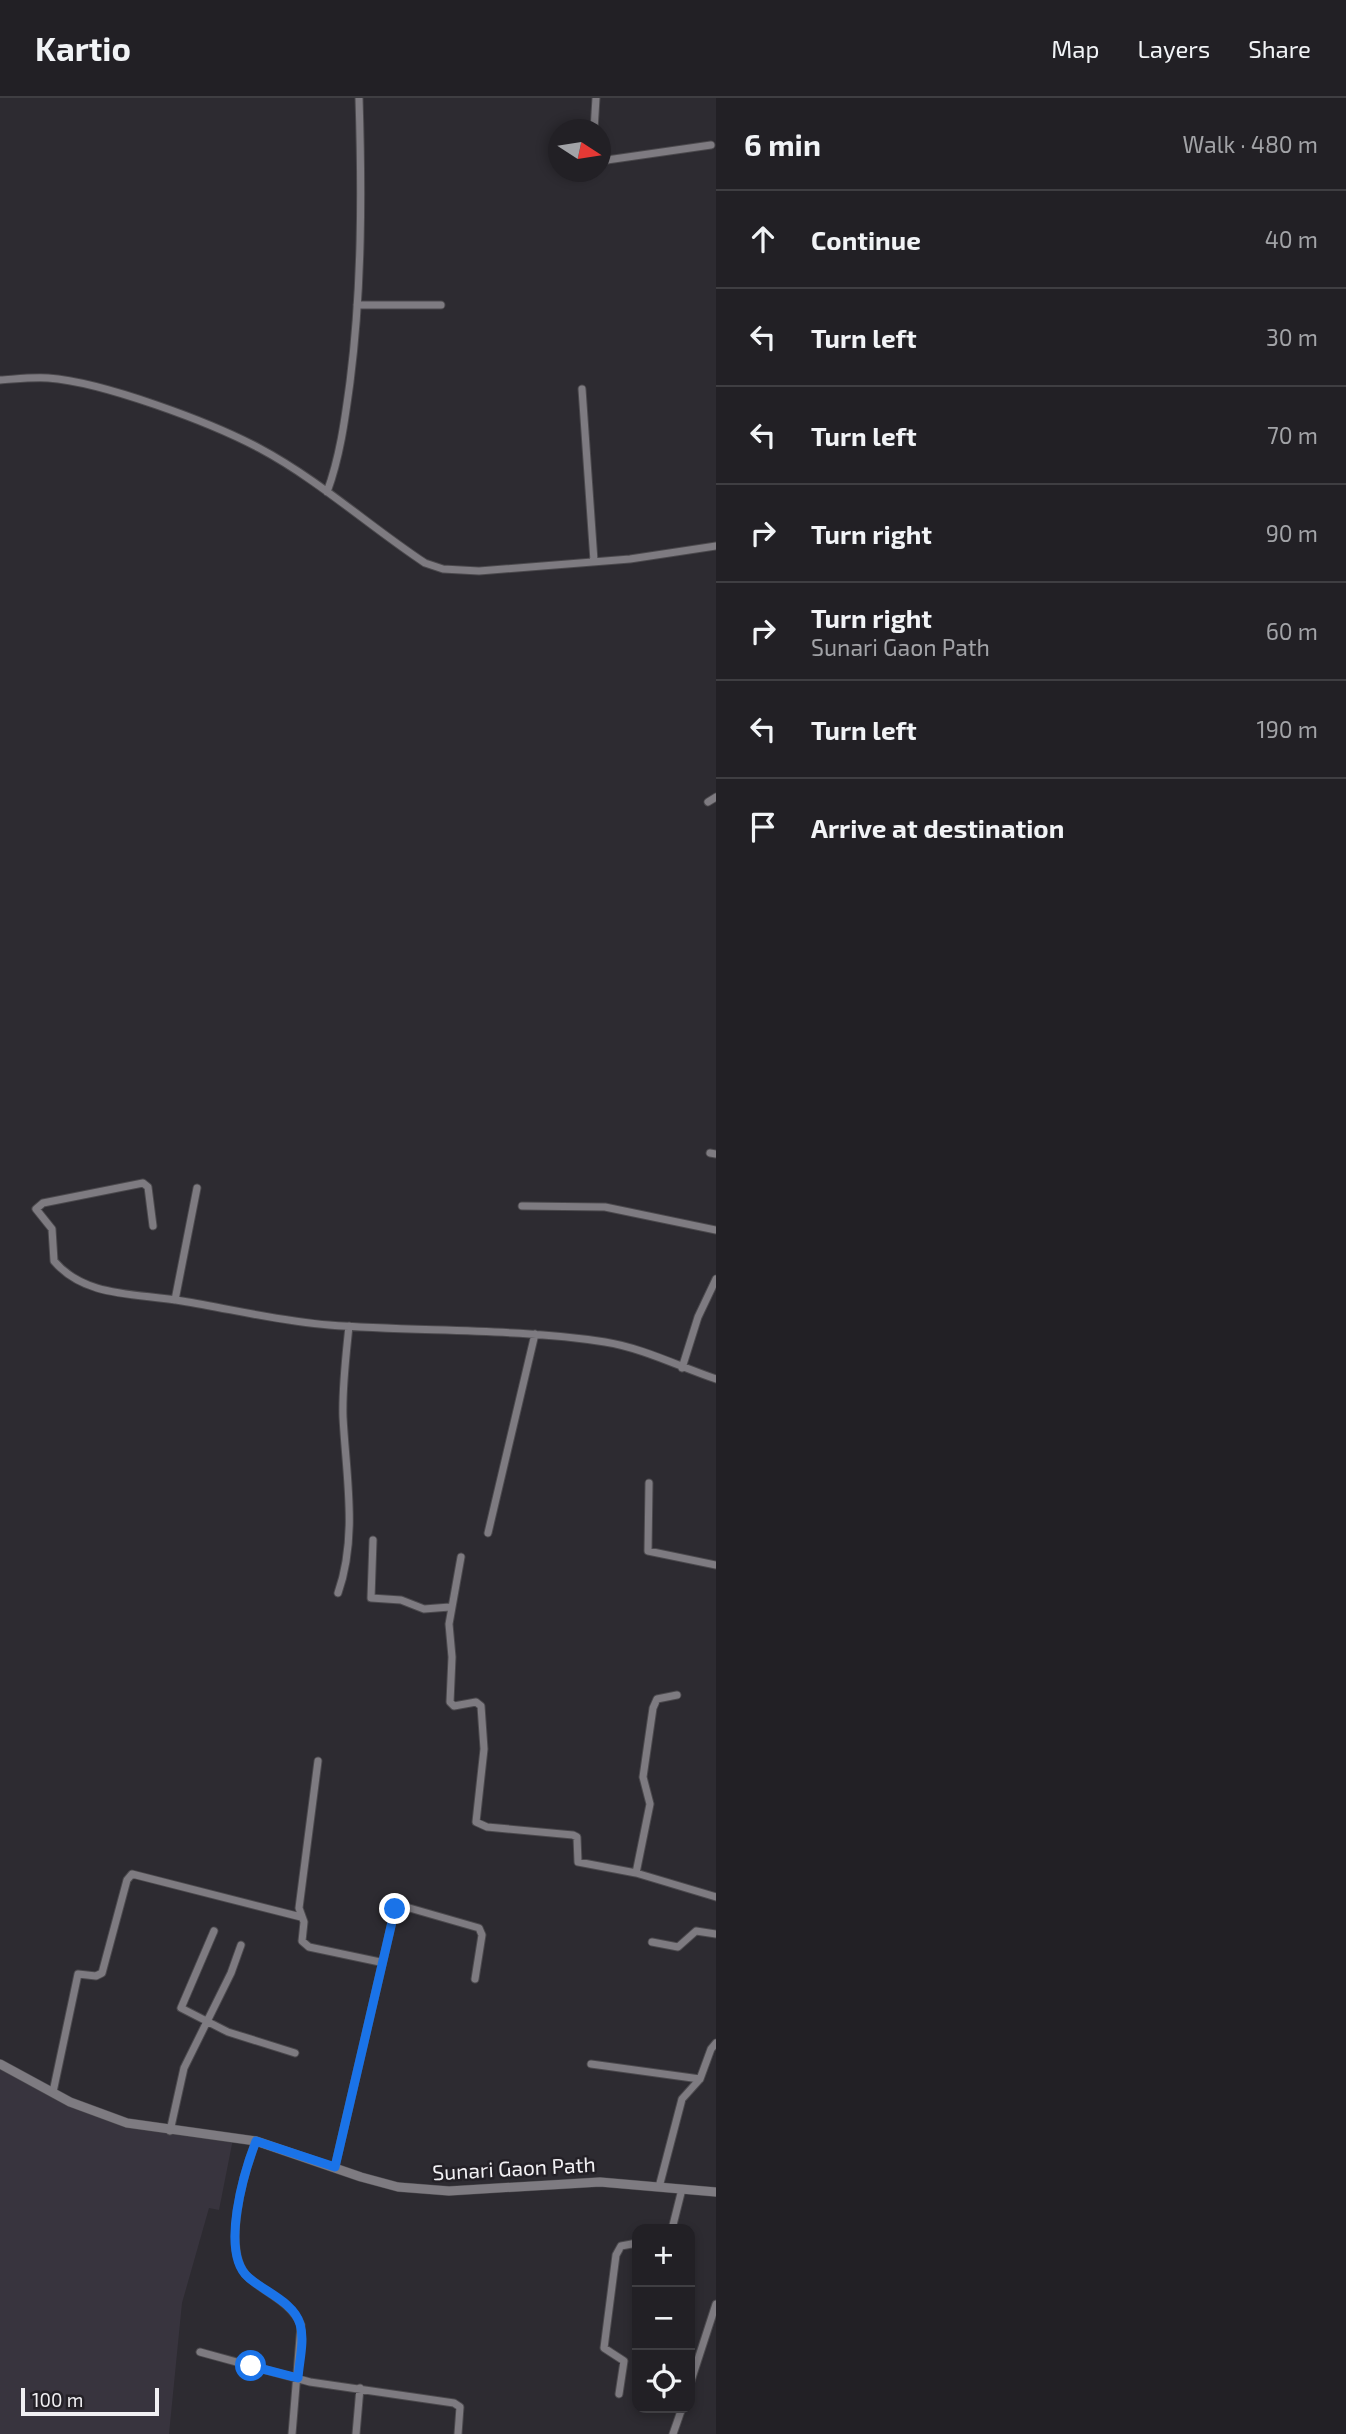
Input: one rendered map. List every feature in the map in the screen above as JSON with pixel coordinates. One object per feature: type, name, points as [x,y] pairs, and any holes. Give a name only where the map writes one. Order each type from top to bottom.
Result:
[{"type":"street","points":[[327,492],[339,454],[357,305],[361,162],[359,98]]},
{"type":"street","points":[[595,119],[596,98]]},
{"type":"street","points":[[611,160],[711,145]]},
{"type":"street","points":[[357,305],[441,305]]},
{"type":"street","points":[[0,380],[47,378],[76,383],[154,406],[260,449],[327,492],[425,563],[443,569],[478,571],[630,559],[716,546]]},
{"type":"street","points":[[582,390],[594,561]]},
{"type":"street","points":[[708,802],[716,797]]},
{"type":"street","points":[[153,1226],[148,1187],[143,1183],[43,1203],[36,1209],[52,1230],[54,1261],[72,1279],[92,1288],[291,1321],[535,1334],[620,1345],[716,1379]]},
{"type":"street","points":[[175,1300],[197,1188]]},
{"type":"street","points":[[522,1206],[605,1207],[716,1230]]},
{"type":"street","points":[[682,1368],[698,1317],[716,1279]]},
{"type":"street","points":[[338,1593],[348,1546],[349,1504],[343,1416],[349,1326]]},
{"type":"street","points":[[488,1533],[535,1334]]},
{"type":"street","points":[[649,1483],[648,1551],[716,1565]]},
{"type":"street","points":[[373,1540],[371,1598],[401,1601],[424,1609],[450,1607]]},
{"type":"street","points":[[461,1557],[450,1607],[451,1704],[456,1706],[476,1702],[481,1706],[484,1749],[476,1822],[487,1827],[573,1835],[577,1838],[578,1862],[636,1873],[716,1897]]},
{"type":"street","points":[[636,1873],[650,1804],[643,1777],[653,1708],[657,1699],[677,1695]]},
{"type":"street","points":[[318,1761],[299,1908],[302,1941],[309,1947],[380,1962]]},
{"type":"street","points":[[53,2092],[78,1974],[96,1976],[102,1973],[127,1880],[132,1874],[301,1917]]},
{"type":"street","points":[[335,2167],[380,1962],[393,1913],[398,1907],[479,1928],[482,1935],[475,1979]]},
{"type":"street","points":[[214,1931],[181,2007],[242,2037],[295,2053]]},
{"type":"street","points":[[652,1942],[678,1947],[696,1931],[716,1934]]},
{"type":"street","points":[[170,2131],[184,2068],[231,1973],[241,1945]]},
{"type":"street","points":[[660,2187],[680,2105],[700,2078],[706,2059],[716,2043]]},
{"type":"street","name":"Sunari Gaon Path","points":[[0,2064],[70,2102],[108,2117],[170,2131],[256,2141],[377,2182],[433,2192],[588,2181],[716,2192]]},
{"type":"street","points":[[591,2064],[700,2078]]},
{"type":"street","points":[[256,2141],[240,2196],[235,2244],[237,2259],[248,2277],[297,2316],[301,2331],[292,2434]]},
{"type":"street","points":[[673,2224],[682,2189]]},
{"type":"street","points":[[619,2394],[624,2361],[604,2348],[616,2255],[621,2246],[632,2245]]},
{"type":"street","points":[[695,2369],[716,2304]]},
{"type":"street","points":[[200,2352],[298,2378],[458,2404],[461,2412],[458,2434]]},
{"type":"street","points":[[356,2434],[360,2388]]},
{"type":"street","points":[[673,2434],[680,2413]]},
{"type":"shaded area","points":[[0,2067],[59,2101],[143,2130],[233,2139],[219,2210],[209,2208],[182,2303],[169,2434],[0,2434]]},
{"type":"route","points":[[251,2366],[298,2378],[301,2325],[297,2316],[285,2304],[248,2277],[237,2259],[235,2244],[243,2178],[256,2141],[335,2167],[380,1962],[395,1909]]}]
